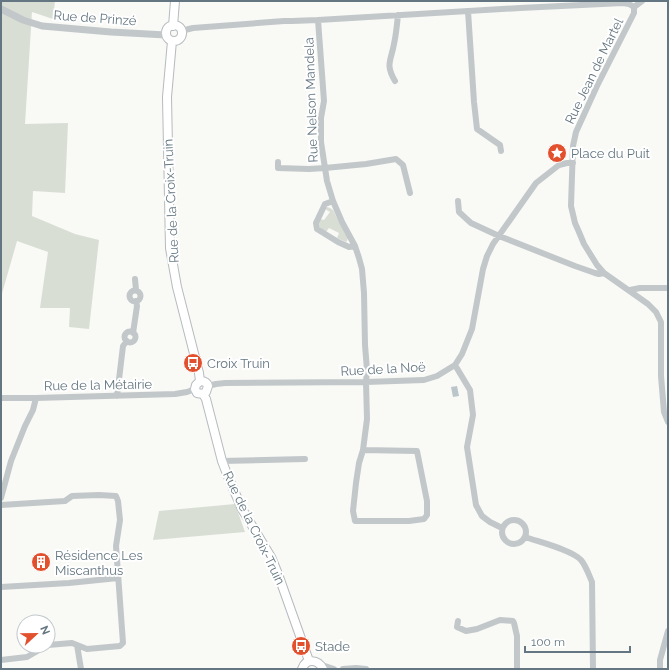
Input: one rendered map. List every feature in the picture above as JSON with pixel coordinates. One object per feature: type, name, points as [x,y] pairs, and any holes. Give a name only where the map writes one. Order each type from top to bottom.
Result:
[{"type":"main road","points":[[173,26],[175,1]]},
{"type":"main road","points":[[170,26],[177,26],[181,31],[180,38],[176,41],[169,38],[168,29],[170,26]]},
{"type":"main road","name":"Rue de la Croix-Truin","points":[[169,38],[167,97],[170,248],[177,287],[200,381]]},
{"type":"main road","points":[[200,381],[206,383],[208,386],[208,390],[203,394],[199,394],[195,389],[196,385],[200,381]]},
{"type":"main road","name":"Rue de la Croix-Truin","points":[[203,394],[206,399],[222,461],[242,509],[271,556],[309,661]]},
{"type":"main road","points":[[302,669],[303,666],[309,661],[316,662],[321,666]]},
{"type":"street","points":[[181,31],[200,27],[284,21],[292,22],[468,11],[622,3],[629,4],[634,7],[642,1]]},
{"type":"street","name":"Rue Jean de Martel","points":[[634,7],[634,13],[597,86],[576,132],[573,146],[571,206],[575,223],[584,244],[597,265],[604,273],[648,304],[656,312],[661,322],[661,376],[664,412],[668,422]]},
{"type":"street","name":"Rue de Prinzé","points":[[1,10],[23,20],[42,26],[169,38]]},
{"type":"street","points":[[468,11],[474,102],[478,129],[500,145],[501,151]]},
{"type":"street","points":[[395,81],[390,73],[389,63],[394,44],[398,15]]},
{"type":"street","name":"Rue Nelson Mandela","points":[[318,20],[324,101],[320,118],[324,168],[333,201],[355,246],[359,258],[362,269],[364,293],[367,419],[363,450],[359,463],[356,483],[353,511],[355,521],[410,521],[424,519],[427,515],[427,501],[417,451],[363,450]]},
{"type":"street","points":[[278,162],[278,168],[309,169],[366,164],[396,159],[403,165],[410,193]]},
{"type":"street","name":"Rue de la Noë","points":[[208,386],[225,383],[424,380],[437,376],[455,365],[462,354],[472,329],[483,269],[487,256],[498,236],[536,183],[559,165],[573,163]]},
{"type":"street","points":[[333,201],[325,204],[316,223],[317,229],[349,247],[355,246]]},
{"type":"street","points":[[458,201],[459,212],[471,223],[498,236],[575,266],[595,273],[604,273]]},
{"type":"street","points":[[117,396],[123,346],[127,341],[125,337],[126,334],[130,332],[133,333],[137,306],[136,301],[132,300],[130,296],[131,292],[136,290],[135,279]]},
{"type":"street","points":[[630,290],[640,288],[668,288]]},
{"type":"street","points":[[455,365],[470,390],[473,415],[467,447],[476,505],[482,516],[502,528]]},
{"type":"street","name":"Rue de la Métairie","points":[[1,398],[175,394],[195,389]]},
{"type":"street","points":[[1,498],[11,461],[34,410],[36,398]]},
{"type":"street","points":[[222,461],[305,459]]},
{"type":"street","points":[[1,505],[65,501],[72,496],[99,495],[116,496],[118,501],[120,520],[116,546],[123,643],[120,646],[87,649],[72,643],[56,645]]},
{"type":"street","points":[[510,520],[522,523],[526,529],[525,537],[523,541],[515,545],[507,543],[501,532],[504,524],[510,520]]},
{"type":"street","points":[[525,537],[572,553],[581,560],[588,571],[592,582],[593,669]]},
{"type":"street","points":[[1,587],[69,583],[118,578]]},
{"type":"street","points":[[458,621],[457,627],[466,631],[477,629],[500,620],[513,621],[517,636],[517,669]]},
{"type":"street","points":[[660,669],[660,660],[668,631]]},
{"type":"street","points":[[77,645],[81,669]]},
{"type":"street","points":[[1,660],[27,657],[32,654]]},
{"type":"street","points":[[321,666],[334,669]]},
{"type":"street","points":[[343,669],[366,669]]},
{"type":"shaded area","points":[[1,1],[55,1],[53,19],[32,12],[25,124],[68,123],[65,193],[33,191],[32,216],[75,234],[99,240],[89,329],[69,327],[70,308],[40,308],[48,252],[17,241],[1,297]]},
{"type":"shaded area","points":[[327,207],[333,210],[348,238],[346,242],[337,238],[339,233],[329,228],[326,232],[320,228],[320,219],[324,220],[330,212],[325,209]]},
{"type":"shaded area","points":[[457,386],[459,396],[453,397],[451,387]]},
{"type":"shaded area","points":[[235,504],[245,532],[153,540],[159,511]]},
{"type":"place","name":"Place du Puit","points":[[557,153]]},
{"type":"place","name":"Croix Truin","points":[[193,363]]},
{"type":"place","name":"Résidence Les Miscanthus","points":[[41,562]]},
{"type":"place","name":"Stade","points":[[301,646]]}]
